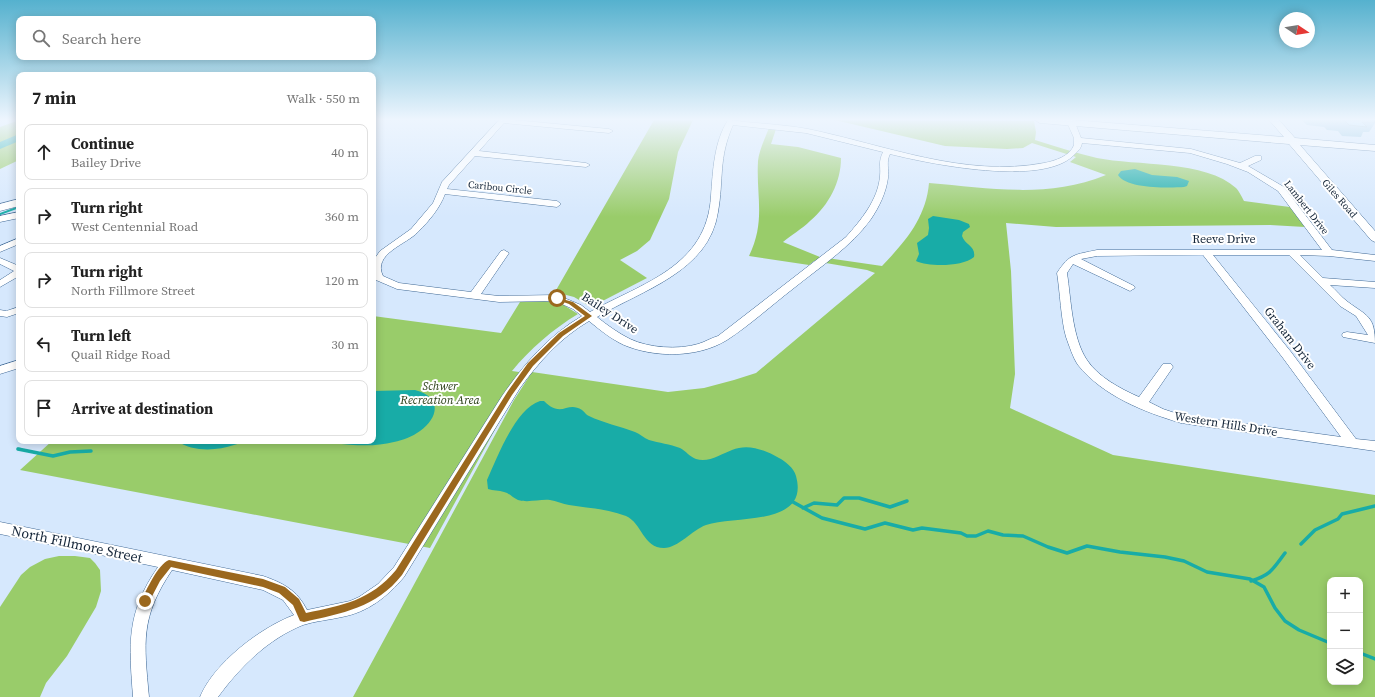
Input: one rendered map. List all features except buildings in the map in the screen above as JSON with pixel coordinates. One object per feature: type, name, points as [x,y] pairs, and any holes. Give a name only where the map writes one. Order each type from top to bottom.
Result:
[{"type":"main road","name":"Giles Road","points":[[1306,153],[1375,238]]},
{"type":"main road","name":"Giles Road","points":[[1308,153],[1375,224]]},
{"type":"main road","points":[[0,208],[16,203]]},
{"type":"street","points":[[376,264],[383,253],[414,231],[428,215],[437,204],[445,184],[473,153],[586,165]]},
{"type":"street","points":[[208,697],[237,662],[253,647],[275,631],[304,618],[351,607],[379,593],[390,583],[399,572],[510,393],[530,364],[561,335],[589,316],[673,270],[689,258],[703,242],[712,224],[715,212],[719,153]]},
{"type":"street","name":"Bailey Drive","points":[[376,272],[379,278],[397,286],[499,299],[557,298],[571,303],[613,334],[627,342],[643,348],[679,351],[700,347],[722,338],[849,239],[867,218],[880,195],[884,176],[883,160],[887,153]]},
{"type":"street","points":[[895,153],[942,163],[1025,168],[1051,165],[1064,160],[1073,153]]},
{"type":"street","name":"Lambert Drive","points":[[1196,153],[1240,166],[1263,177],[1281,189],[1329,253]]},
{"type":"street","points":[[1240,166],[1258,158]]},
{"type":"street","name":"Caribou Circle","points":[[442,191],[557,204]]},
{"type":"street","points":[[0,219],[16,216]]},
{"type":"street","points":[[0,249],[16,242]]},
{"type":"street","name":"Reeve Drive","points":[[1073,259],[1085,254],[1097,253],[1205,252],[1329,253],[1375,258]]},
{"type":"street","name":"Graham Drive","points":[[1205,252],[1287,355],[1352,442]]},
{"type":"street","points":[[1292,252],[1344,304],[1360,314],[1367,322],[1375,338]]},
{"type":"street","points":[[474,296],[504,253]]},
{"type":"street","points":[[1073,259],[1130,288]]},
{"type":"street","name":"Western Hills Drive","points":[[1073,259],[1065,267],[1062,273],[1071,336],[1075,349],[1082,362],[1094,375],[1114,390],[1159,412],[1181,419],[1375,446]]},
{"type":"street","points":[[0,261],[16,267]]},
{"type":"street","points":[[0,284],[16,274]]},
{"type":"street","points":[[1320,281],[1375,285]]},
{"type":"street","points":[[0,313],[7,314],[16,311]]},
{"type":"street","points":[[1347,335],[1375,338]]},
{"type":"street","points":[[0,370],[16,365]]},
{"type":"street","points":[[1141,404],[1167,367]]},
{"type":"street","name":"North Fillmore Street","points":[[0,528],[263,583],[282,590],[296,602],[304,618]]},
{"type":"street","points":[[141,697],[138,658],[138,623],[141,612],[151,590],[169,563]]},
{"type":"green space","points":[[0,153],[16,153],[16,161],[0,169]]},
{"type":"green space","points":[[635,153],[678,153],[669,199],[650,240],[637,251],[620,260],[647,278],[591,307],[574,297],[555,292]]},
{"type":"green space","points":[[760,153],[820,153],[841,158],[839,176],[833,192],[823,208],[807,224],[783,242],[820,257],[882,266],[899,248],[913,229],[924,207],[929,183],[1018,190],[1062,187],[1106,175],[1070,162],[1076,157],[1062,153],[1075,153],[1097,158],[1189,168],[1223,179],[1236,188],[1244,201],[1290,207],[1305,227],[1270,225],[1056,227],[1006,223],[1011,271],[1015,374],[1010,408],[1113,455],[1375,495],[1375,697],[353,697],[514,400],[532,372],[668,392],[704,388],[734,380],[756,373],[875,273],[867,270],[814,261],[809,265],[749,256],[754,243],[759,220],[758,161]]},
{"type":"green space","name":"Schwer Recreation Area","points":[[544,301],[562,304],[578,314],[542,340],[512,371],[526,373],[430,548],[20,470],[49,444],[376,444],[376,316],[501,333],[520,302]]},
{"type":"green space","points":[[59,556],[90,558],[95,563],[100,570],[101,591],[96,607],[67,656],[46,683],[40,697],[0,697],[0,607],[21,575],[30,567],[45,559]]},
{"type":"shaded area","points":[[1135,169],[1152,175],[1177,177],[1189,181],[1187,186],[1184,187],[1149,187],[1130,183],[1123,180],[1118,175],[1121,171]]},
{"type":"shaded area","points":[[933,216],[959,220],[969,224],[970,227],[963,232],[962,236],[965,242],[972,248],[974,257],[962,263],[945,265],[916,261],[919,254],[917,243],[928,235],[928,219]]},
{"type":"shaded area","points":[[415,390],[430,397],[435,408],[434,414],[431,420],[420,431],[411,437],[394,442],[371,445],[348,444],[376,444],[376,391]]},
{"type":"shaded area","points":[[540,401],[544,401],[555,409],[577,407],[588,416],[635,432],[649,440],[680,448],[696,459],[706,460],[715,458],[732,450],[744,447],[762,450],[781,459],[791,468],[796,476],[797,492],[792,504],[781,511],[767,516],[751,519],[719,522],[706,525],[680,542],[664,548],[651,544],[636,524],[626,516],[605,510],[569,505],[550,500],[522,501],[506,493],[488,489],[487,480],[508,435],[523,414],[531,406]]},
{"type":"shaded area","points":[[182,444],[237,444],[212,449],[197,449]]},
{"type":"waterway","points":[[0,214],[16,208]]},
{"type":"waterway","points":[[20,449],[18,449],[53,456],[70,452],[91,451]]},
{"type":"waterway","points":[[803,508],[814,503],[837,505],[844,498],[859,498],[890,507],[907,501]]},
{"type":"waterway","points":[[793,502],[803,508]]},
{"type":"waterway","points":[[1301,544],[1315,530],[1338,519],[1342,514],[1375,506]]},
{"type":"waterway","points":[[803,508],[822,518],[865,529],[885,523],[913,530],[922,528],[961,533],[967,536],[976,536],[988,531],[1003,535],[1023,536],[1048,547],[1067,553],[1087,546],[1120,552],[1165,557],[1184,561],[1207,572],[1252,580]]},
{"type":"waterway","points":[[1252,580],[1271,571],[1285,553]]},
{"type":"waterway","points":[[1252,580],[1264,587],[1275,608],[1285,621],[1299,630],[1327,642]]},
{"type":"waterway","points":[[1363,654],[1375,659]]},
{"type":"route","points":[[145,601],[157,578],[169,563],[263,583],[282,590],[296,602],[304,618],[351,607],[379,593],[399,572],[510,393],[530,364],[561,335],[578,322],[589,316],[571,303],[557,298]]}]
